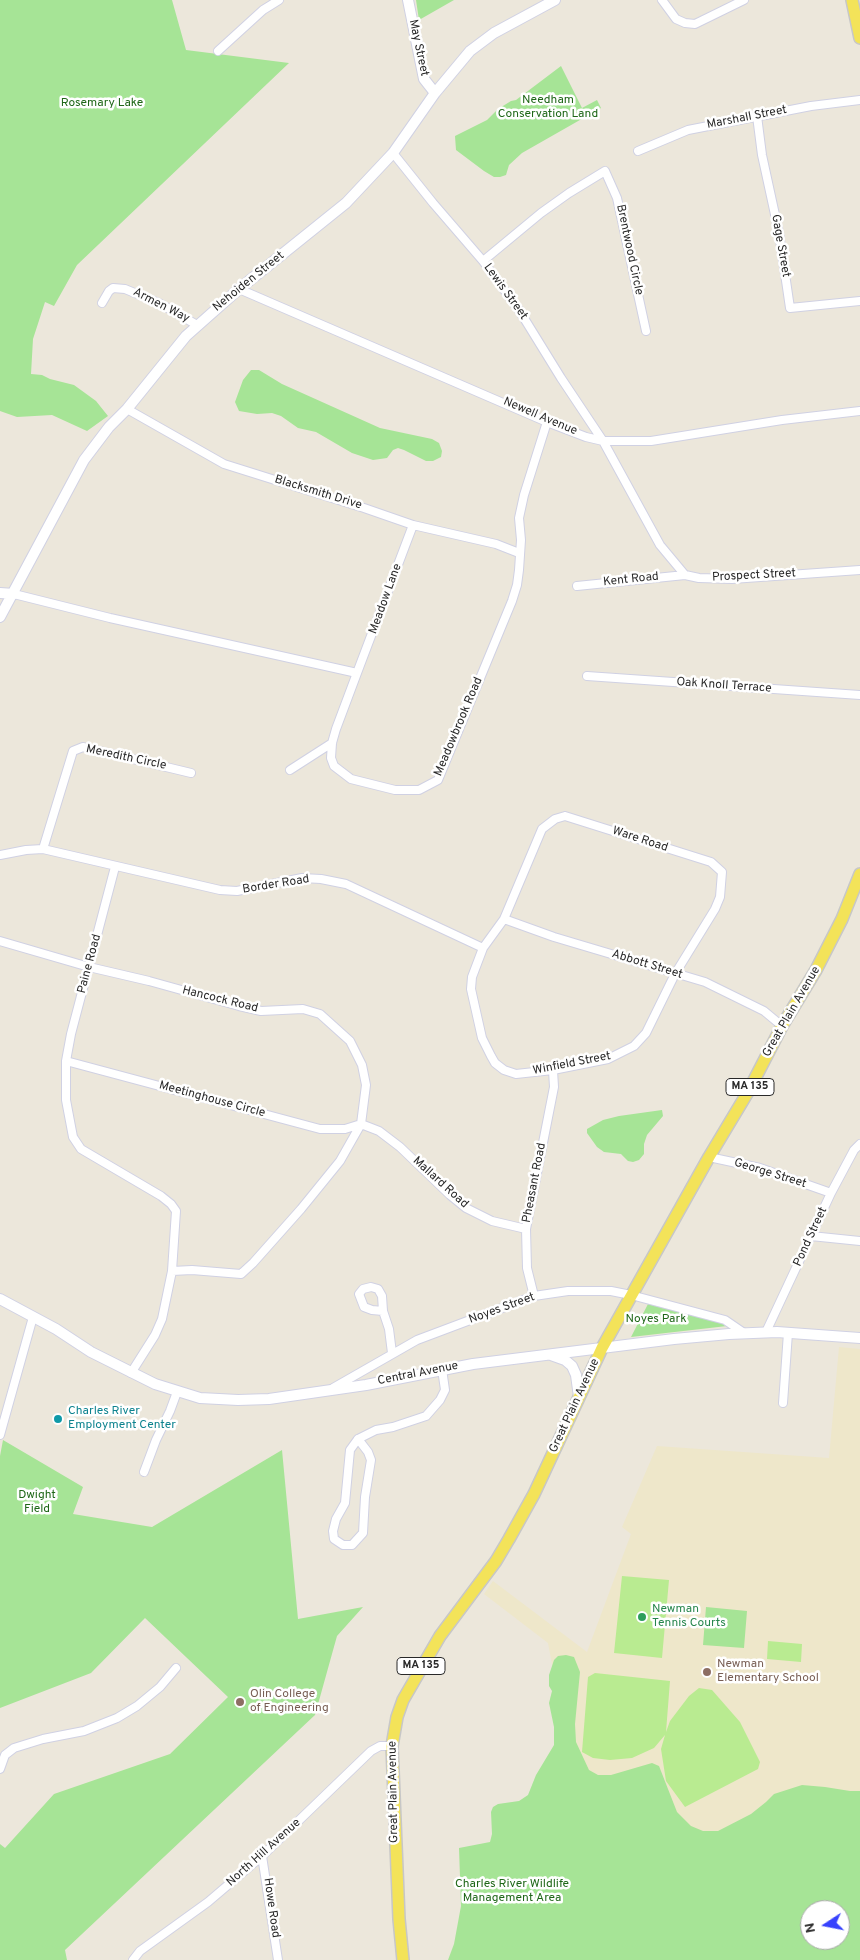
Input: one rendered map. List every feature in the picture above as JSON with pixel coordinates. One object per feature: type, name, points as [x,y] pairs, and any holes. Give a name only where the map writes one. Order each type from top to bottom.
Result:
[{"type":"main road","name":"May Street","points":[[408,0],[422,74],[426,83],[435,93]]},
{"type":"main road","name":"Nehoiden Street","points":[[0,617],[84,460],[177,347],[197,325],[239,289],[346,203],[393,152],[435,93],[470,51],[481,42],[555,0]]},
{"type":"main road","points":[[852,0],[860,38]]},
{"type":"main road","points":[[0,593],[14,594]]},
{"type":"main road","name":"Great Plain Avenue","points":[[403,1960],[398,1910],[392,1746],[397,1717],[403,1700],[419,1669],[440,1636],[496,1561],[534,1494],[602,1348],[832,940],[860,874]]},
{"type":"main road","name":"Central Avenue","points":[[0,1299],[131,1373],[177,1392],[200,1398],[238,1400],[269,1399],[442,1369],[548,1354],[744,1333],[788,1332],[860,1338]]},
{"type":"main road","points":[[548,1354],[564,1360],[572,1366],[576,1375],[579,1396]]},
{"type":"street","points":[[218,51],[263,10],[279,0]]},
{"type":"street","points":[[662,0],[676,19],[694,24],[744,0]]},
{"type":"street","name":"Marshall Street","points":[[638,151],[688,130],[811,106],[860,100]]},
{"type":"street","name":"Gage Street","points":[[758,116],[762,155],[779,233],[790,308],[860,301]]},
{"type":"street","name":"Lewis Street","points":[[393,152],[432,203],[483,261],[520,310],[561,378],[603,441]]},
{"type":"street","name":"Brentwood Circle","points":[[483,261],[568,193],[605,172],[618,198],[646,331]]},
{"type":"street","name":"Armen Way","points":[[102,303],[106,295],[114,288],[125,288],[159,303],[197,325]]},
{"type":"street","name":"Newell Avenue","points":[[239,289],[547,422],[603,441],[651,441],[782,420],[860,411]]},
{"type":"street","name":"Blacksmith Drive","points":[[127,409],[224,464],[413,525],[496,544],[519,553]]},
{"type":"street","name":"Meadowbrook Road","points":[[358,672],[332,743],[331,758],[334,766],[351,780],[395,790],[419,790],[438,780],[517,585],[520,540],[519,518],[547,422]]},
{"type":"street","points":[[603,441],[660,545],[686,575]]},
{"type":"street","name":"Meadow Lane","points":[[358,672],[413,525]]},
{"type":"street","name":"Prospect Street","points":[[686,575],[699,578],[732,579],[860,570]]},
{"type":"street","name":"Kent Road","points":[[578,586],[686,575]]},
{"type":"street","points":[[14,594],[110,618],[358,672]]},
{"type":"street","name":"Oak Knoll Terrace","points":[[588,676],[860,695]]},
{"type":"street","points":[[290,770],[332,743]]},
{"type":"street","name":"Meredith Circle","points":[[43,850],[73,751],[83,747],[191,773]]},
{"type":"street","name":"Ware Road","points":[[504,919],[542,829],[555,819],[565,816],[711,862],[722,872],[720,897],[715,909],[675,974]]},
{"type":"street","name":"Border Road","points":[[0,855],[26,850],[43,850],[220,890],[236,891],[302,878],[321,879],[346,884],[483,948]]},
{"type":"street","name":"Paine Road","points":[[66,1061],[71,1034],[115,867]]},
{"type":"street","name":"Winfield Street","points":[[504,919],[483,948],[474,970],[471,989],[482,1038],[490,1056],[504,1070],[516,1074],[553,1070],[608,1059],[634,1046],[646,1033],[675,974]]},
{"type":"street","name":"Abbott Street","points":[[504,919],[554,937],[706,982],[764,1011],[782,1026]]},
{"type":"street","name":"Hancock Road","points":[[0,941],[90,967],[261,1011],[303,1009],[320,1014],[350,1041],[362,1065],[366,1085],[361,1124]]},
{"type":"street","points":[[66,1061],[66,1100],[73,1137],[81,1149],[161,1196],[172,1204],[176,1211],[172,1271],[162,1319],[155,1335],[131,1373]]},
{"type":"street","name":"Meetinghouse Circle","points":[[66,1061],[320,1129],[345,1129],[361,1124]]},
{"type":"street","name":"Pheasant Road","points":[[534,1296],[527,1268],[526,1229],[552,1097],[553,1070]]},
{"type":"street","points":[[172,1271],[192,1270],[241,1274],[301,1209],[340,1161],[361,1124]]},
{"type":"street","name":"Mallard Road","points":[[361,1124],[379,1131],[400,1147],[450,1196],[466,1208],[492,1221],[526,1229]]},
{"type":"street","name":"Pond Street","points":[[766,1332],[831,1193],[854,1150],[860,1144]]},
{"type":"street","name":"George Street","points":[[709,1157],[760,1168],[831,1193]]},
{"type":"street","points":[[811,1236],[860,1241]]},
{"type":"street","name":"Noyes Street","points":[[329,1390],[392,1352],[424,1337],[534,1296],[576,1290],[611,1291],[631,1295],[725,1320],[744,1333]]},
{"type":"street","points":[[383,1311],[389,1329],[392,1352]]},
{"type":"street","points":[[0,1435],[33,1317]]},
{"type":"street","points":[[784,1403],[788,1332]]},
{"type":"street","points":[[358,1439],[368,1452],[371,1460],[365,1497],[363,1533],[352,1545],[343,1545],[334,1539],[332,1531],[345,1503],[350,1450],[358,1439],[376,1430],[393,1427],[426,1416],[440,1400],[444,1390],[442,1369]]},
{"type":"street","points":[[144,1472],[158,1433],[170,1411],[177,1392]]},
{"type":"street","points":[[0,1769],[5,1755],[14,1748],[43,1739],[84,1731],[117,1718],[137,1706],[160,1687],[176,1668]]},
{"type":"street","name":"North Hill Avenue","points":[[133,1960],[140,1951],[208,1902],[262,1856],[371,1751],[380,1746],[392,1746]]},
{"type":"street","name":"Howe Road","points":[[262,1856],[278,1960]]},
{"type":"shaded area","name":"Newman Elementary School","points":[[839,1347],[860,1349],[860,1960],[558,1960],[557,1691],[548,1643],[484,1594],[493,1581],[587,1652],[631,1534],[622,1527],[657,1446],[829,1458]]},
{"type":"green space","name":"Rosemary Lake","points":[[0,0],[172,0],[186,50],[289,63],[77,265],[54,306],[45,302],[33,339],[31,374],[42,375],[74,385],[96,401],[108,416],[87,431],[52,415],[17,417],[0,411]]},
{"type":"green space","points":[[416,0],[454,0],[419,20]]},
{"type":"green space","name":"Needham Conservation Land","points":[[561,66],[582,108],[597,100],[601,108],[522,153],[509,165],[506,175],[500,177],[494,177],[484,171],[456,150],[455,136],[487,120],[498,109],[516,100]]},
{"type":"green space","points":[[251,370],[259,370],[282,384],[380,428],[432,439],[439,443],[442,451],[441,457],[433,461],[426,461],[398,448],[393,450],[387,458],[373,460],[352,453],[316,432],[298,428],[281,416],[272,413],[257,414],[239,411],[235,402],[243,380]]},
{"type":"green space","points":[[662,1110],[663,1116],[647,1135],[644,1144],[644,1154],[639,1160],[633,1162],[628,1161],[621,1154],[604,1152],[597,1147],[587,1133],[587,1129],[603,1120]]},
{"type":"green space","name":"Noyes Park","points":[[648,1304],[723,1323],[727,1326],[631,1337]]},
{"type":"green space","name":"Olin College of Engineering","points":[[3,1440],[83,1487],[73,1514],[152,1527],[282,1450],[298,1619],[363,1607],[337,1636],[315,1715],[65,1950],[67,1960],[0,1960],[0,1844],[5,1848],[54,1794],[170,1754],[228,1697],[145,1618],[91,1673],[0,1708],[0,1456]]},
{"type":"green space","name":"Newman Tennis Courts","points":[[622,1576],[669,1580],[662,1658],[614,1653]]},
{"type":"green space","points":[[706,1607],[747,1611],[744,1648],[703,1645]]},
{"type":"green space","points":[[768,1641],[802,1644],[801,1662],[767,1659]]},
{"type":"green space","name":"Charles River Wildlife Management Area","points":[[558,1656],[574,1657],[580,1672],[575,1724],[576,1742],[589,1770],[598,1775],[611,1775],[652,1763],[659,1766],[677,1812],[691,1826],[703,1831],[718,1831],[751,1814],[774,1794],[802,1785],[860,1791],[860,1960],[448,1960],[454,1944],[461,1906],[459,1848],[490,1842],[492,1834],[491,1812],[493,1807],[498,1804],[519,1801],[528,1795],[536,1775],[554,1745],[554,1727],[549,1703],[552,1691],[549,1686],[549,1675],[554,1660]]},
{"type":"green space","points":[[595,1673],[670,1681],[666,1732],[670,1721],[689,1696],[699,1688],[712,1690],[740,1722],[760,1762],[758,1769],[685,1807],[666,1781],[661,1749],[665,1735],[654,1748],[632,1758],[610,1760],[593,1758],[582,1752],[588,1677]]},
{"type":"place","name":"Charles River Employment Center","points":[[58,1419]]},
{"type":"place","name":"Newman Tennis Courts","points":[[642,1617]]},
{"type":"place","name":"Newman Elementary School","points":[[707,1672]]},
{"type":"place","name":"Olin College of Engineering","points":[[240,1702]]},
{"type":"park label","name":"Dwight Field","points":[[37,1503]]}]
